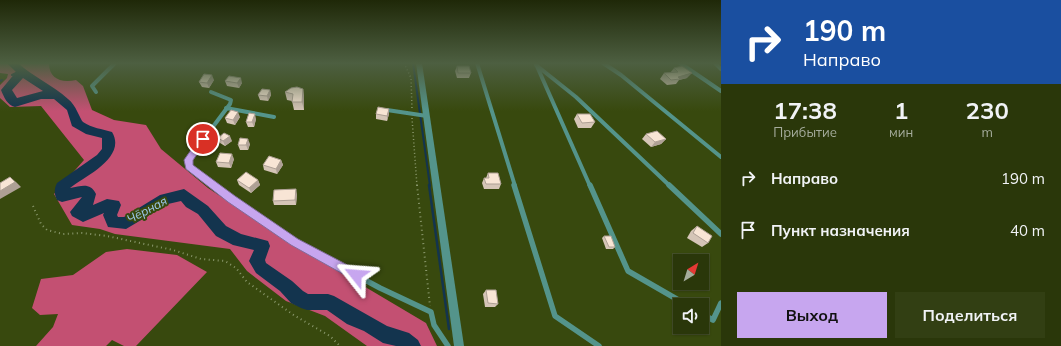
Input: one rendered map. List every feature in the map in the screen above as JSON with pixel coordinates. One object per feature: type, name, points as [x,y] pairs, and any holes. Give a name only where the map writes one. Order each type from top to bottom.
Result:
[{"type":"street","points":[[421,79],[459,346]]},
{"type":"lane","points":[[96,92],[92,86],[97,79]]},
{"type":"lane","points":[[482,79],[555,316],[599,346]]},
{"type":"lane","points":[[541,79],[628,270],[675,298]]},
{"type":"lane","points":[[553,79],[576,97],[721,234]]},
{"type":"lane","points":[[626,79],[721,157]]},
{"type":"lane","points":[[704,79],[721,91]]},
{"type":"lane","points":[[211,92],[231,100],[188,160],[189,166],[232,199],[294,242],[380,288],[431,312],[434,325],[448,346]]},
{"type":"lane","points":[[226,108],[274,117]]},
{"type":"lane","points":[[387,110],[427,116]]},
{"type":"lane","points":[[709,318],[713,320],[721,303]]},
{"type":"path","points":[[410,79],[414,158],[431,312]]},
{"type":"path","points":[[33,206],[41,224],[47,230],[63,234],[82,233],[107,236],[173,250],[201,259],[225,262],[236,268],[247,282],[295,316],[330,336],[340,346]]},
{"type":"shaded area","points":[[6,79],[76,80],[83,86],[92,110],[114,120],[146,125],[161,149],[208,188],[286,240],[426,323],[437,346],[367,346],[325,316],[286,301],[247,271],[230,249],[115,234],[100,229],[72,225],[54,194],[84,160],[41,106],[10,107],[0,98],[0,85]]},
{"type":"shaded area","points":[[127,249],[177,255],[207,272],[136,346],[124,346],[112,340],[106,346],[36,346],[53,327],[58,314],[40,315],[32,308],[41,279],[73,275],[106,252]]},
{"type":"building","points":[[201,79],[209,79],[207,83],[199,82]]},
{"type":"building","points":[[226,79],[240,79],[237,83],[225,81]]},
{"type":"building","points":[[297,87],[303,89],[302,102],[292,102],[293,94],[285,92],[291,88]]},
{"type":"building","points":[[262,89],[270,90],[267,96],[258,95]]},
{"type":"building","points":[[378,107],[389,109],[387,116],[376,114]]},
{"type":"building","points":[[231,110],[238,112],[233,120],[225,118]]},
{"type":"building","points":[[249,113],[255,114],[252,122],[246,122]]},
{"type":"building","points":[[577,114],[590,114],[595,122],[582,123]]},
{"type":"building","points":[[657,131],[666,139],[655,142],[646,134]]},
{"type":"building","points":[[224,133],[230,136],[223,141],[218,138]]},
{"type":"building","points":[[240,138],[248,139],[246,145],[238,145]]},
{"type":"building","points":[[220,153],[232,154],[229,163],[216,162]]},
{"type":"building","points":[[269,156],[281,160],[276,169],[263,165]]},
{"type":"building","points":[[246,172],[258,180],[249,188],[237,180]]},
{"type":"building","points":[[488,173],[498,173],[501,184],[486,184],[484,178],[489,178]]},
{"type":"building","points":[[10,177],[15,182],[0,191],[0,183]]},
{"type":"building","points":[[296,189],[295,200],[273,201],[274,190]]},
{"type":"building","points":[[697,226],[712,236],[708,243],[693,233]]},
{"type":"building","points":[[604,236],[611,236],[615,247],[609,247]]},
{"type":"building","points":[[486,290],[496,290],[498,304],[488,303]]},
{"type":"waterway","points":[[16,79],[6,90],[9,97],[15,103],[40,95],[55,95]]},
{"type":"waterway","name":"Чёрная","points":[[32,79],[66,102],[72,110],[76,123],[90,131],[108,135],[108,149],[102,159],[62,187],[62,196],[86,190],[89,194],[88,201],[77,212],[83,216],[107,205],[114,205],[110,215],[113,223],[126,223],[165,199],[184,195],[191,203],[203,210],[221,231],[238,240],[263,246],[257,261],[261,268],[286,286],[297,297],[307,302],[328,302],[340,308],[353,318],[370,325],[383,334],[403,339],[412,346]]},
{"type":"waterway","points":[[415,79],[430,186]]},
{"type":"waterway","points":[[429,185],[449,329]]},
{"type":"route","points":[[203,139],[188,160],[189,166],[232,199],[294,242],[356,275]]}]
